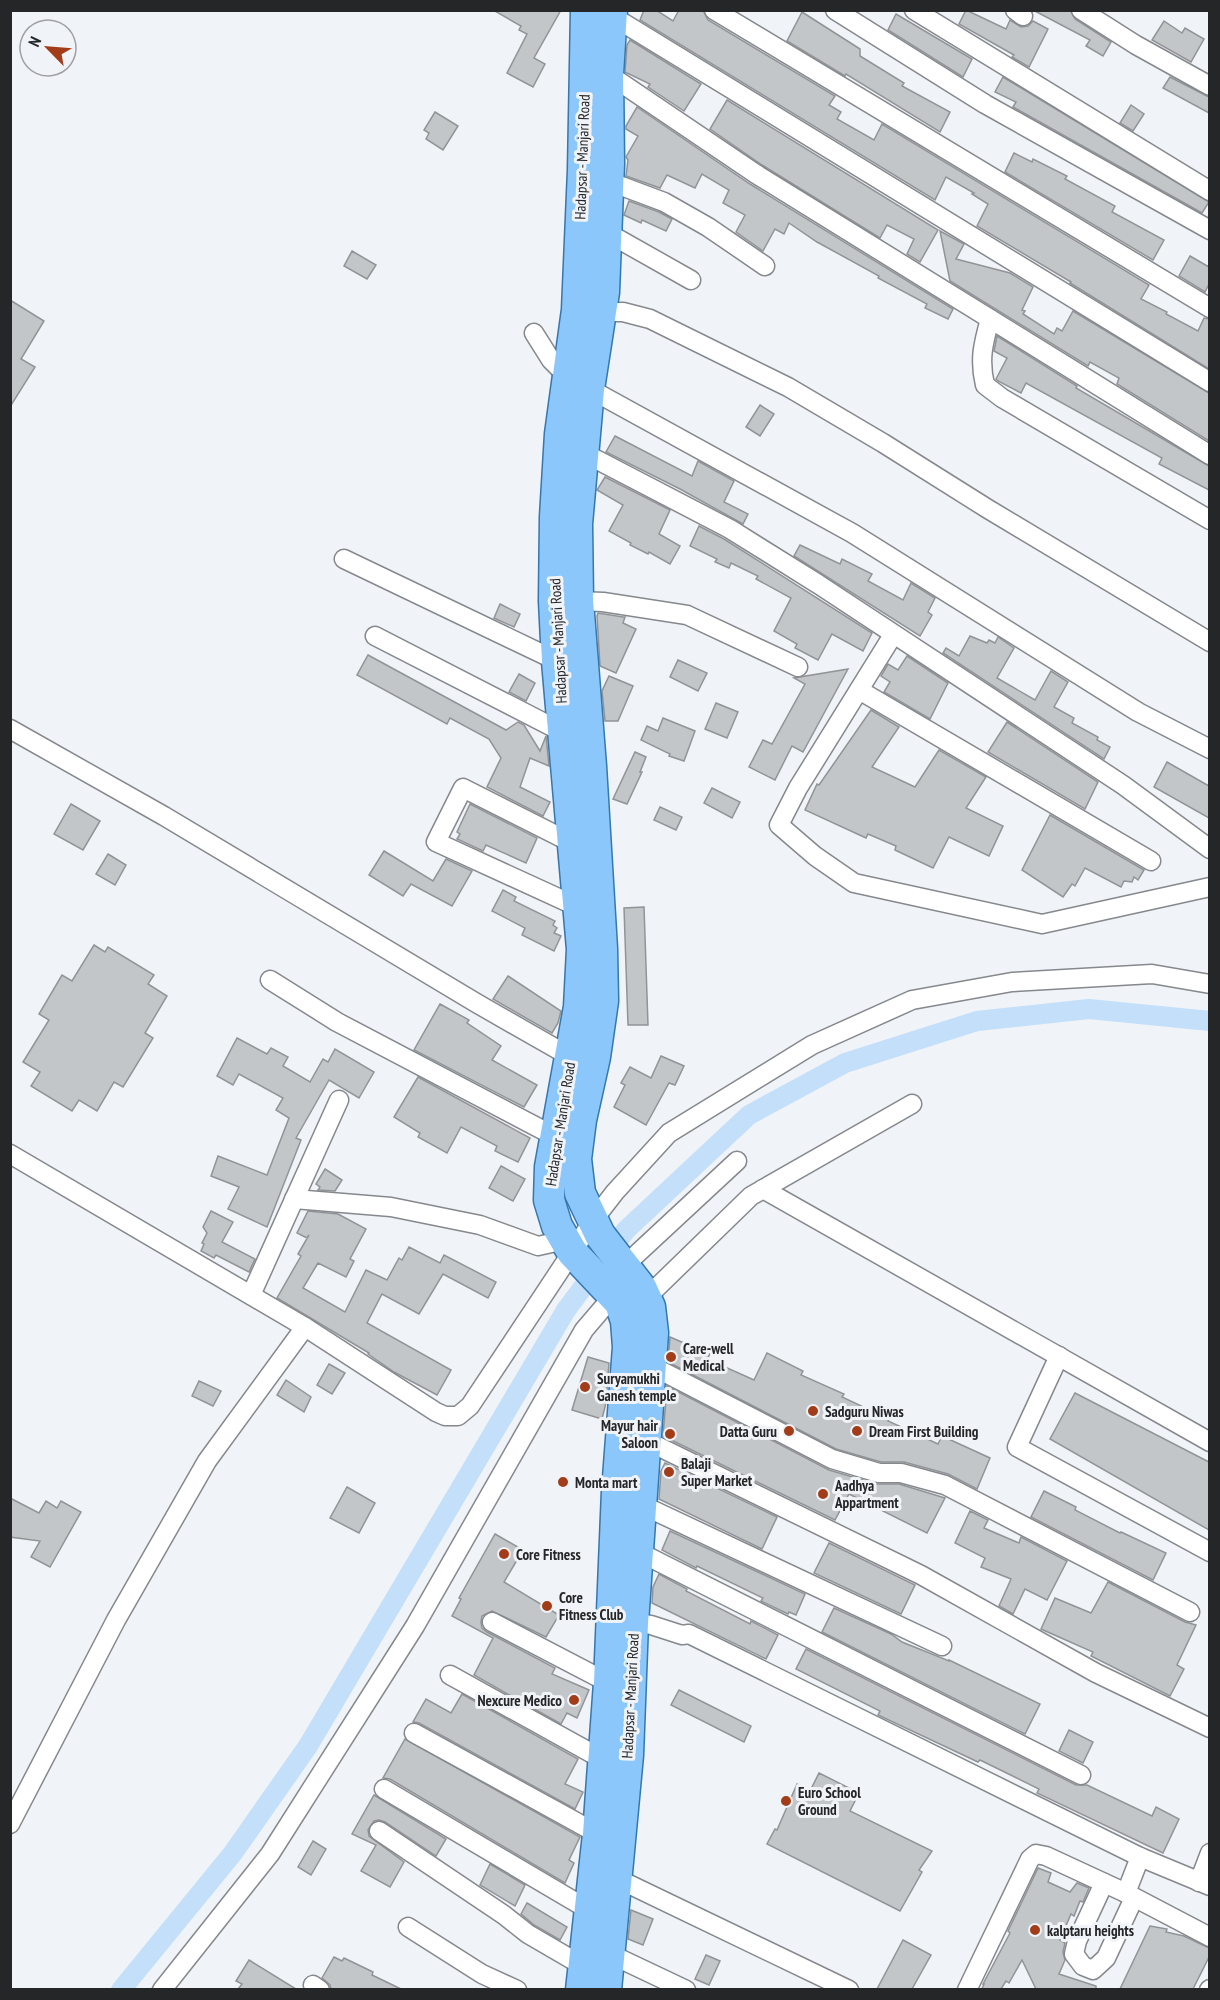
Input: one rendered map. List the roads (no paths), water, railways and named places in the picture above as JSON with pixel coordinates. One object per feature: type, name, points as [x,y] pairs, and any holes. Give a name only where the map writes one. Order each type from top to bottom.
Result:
[{"type":"main road","name":"Hadapsar - Manjari Road","points":[[589,311],[604,292],[608,181],[608,74],[603,12]]},
{"type":"main road","name":"Hadapsar - Manjari Road","points":[[570,663],[578,601],[577,524],[584,453],[579,383],[589,311],[583,170],[603,12]]},
{"type":"main road","name":"Hadapsar - Manjari Road","points":[[579,383],[560,434],[555,517],[554,601],[570,663],[576,738],[603,949],[603,1001],[556,1137],[550,1167],[549,1200],[557,1226],[572,1251],[620,1303],[626,1321],[628,1347],[617,1491],[623,1612],[614,1761],[597,1834],[582,1978]]},
{"type":"main road","name":"Hadapsar - Manjari Road","points":[[576,738],[572,843],[582,950],[579,1007],[582,1062],[581,1120],[576,1159],[580,1193],[597,1227],[642,1288],[650,1307],[653,1333],[639,1552],[623,1612],[609,1683],[614,1761],[616,1878],[606,1989]]},
{"type":"street","points":[[714,10],[1209,308]]},
{"type":"street","points":[[835,10],[985,104],[1209,230]]},
{"type":"street","points":[[914,10],[1209,191]]},
{"type":"street","points":[[1081,10],[1136,45],[1209,86]]},
{"type":"street","points":[[603,12],[1209,382]]},
{"type":"street","points":[[608,74],[756,174],[1209,455]]},
{"type":"street","points":[[608,181],[664,202],[708,227],[765,266]]},
{"type":"street","points":[[606,232],[691,280]]},
{"type":"street","points":[[589,311],[622,312],[650,319],[788,387],[1209,642]]},
{"type":"street","points":[[990,320],[984,339],[981,366],[985,386],[1209,520]]},
{"type":"street","points":[[534,333],[551,360],[579,383],[852,533],[1138,711],[1209,749]]},
{"type":"street","points":[[584,453],[730,529],[818,584],[1123,785],[1209,849]]},
{"type":"street","points":[[344,559],[570,663]]},
{"type":"street","points":[[578,601],[603,602],[687,615],[798,667]]},
{"type":"street","points":[[893,635],[798,788],[779,825],[814,856],[854,883],[1042,924],[1209,887]]},
{"type":"street","points":[[375,636],[576,738]]},
{"type":"street","points":[[859,690],[1152,861]]},
{"type":"street","points":[[10,729],[164,816],[582,1062]]},
{"type":"street","points":[[572,843],[463,788],[436,842],[578,908]]},
{"type":"street","points":[[10,1154],[305,1327],[436,1412],[445,1416],[458,1416],[470,1406],[572,1251],[597,1227],[615,1192],[669,1133],[812,1045],[912,1000],[1012,982],[1152,974],[1209,984]]},
{"type":"street","points":[[270,981],[337,1022],[556,1137]]},
{"type":"street","points":[[251,1295],[339,1100]]},
{"type":"street","points":[[646,1298],[751,1196],[912,1104]]},
{"type":"street","points":[[625,1265],[737,1161]]},
{"type":"street","points":[[763,1189],[1209,1442]]},
{"type":"street","points":[[294,1198],[391,1207],[480,1225],[538,1245],[572,1251]]},
{"type":"street","points":[[162,1989],[270,1854],[415,1626],[608,1291]]},
{"type":"street","points":[[10,1824],[116,1620],[207,1461],[305,1327]]},
{"type":"street","points":[[1059,1356],[1017,1447],[1209,1552]]},
{"type":"street","points":[[652,1366],[832,1460],[879,1473],[901,1473],[945,1485],[1190,1612]]},
{"type":"street","points":[[647,1441],[921,1575],[1096,1673],[1209,1728]]},
{"type":"street","points":[[642,1505],[942,1646]]},
{"type":"street","points":[[639,1552],[1081,1774]]},
{"type":"street","points":[[623,1612],[674,1621],[687,1628],[689,1634],[1140,1857],[1204,1884],[1209,1853]]},
{"type":"street","points":[[492,1622],[609,1683]]},
{"type":"street","points":[[450,1675],[614,1761]]},
{"type":"street","points":[[414,1733],[597,1834]]},
{"type":"street","points":[[384,1789],[589,1910]]},
{"type":"street","points":[[379,1831],[504,1915],[582,1978]]},
{"type":"street","points":[[967,1989],[1030,1859],[1036,1854],[1046,1856],[1130,1895],[1209,1937]]},
{"type":"street","points":[[1104,1883],[1077,1941],[1074,1954],[1083,1966],[1093,1970],[1106,1958],[1130,1895],[1140,1857]]},
{"type":"street","points":[[616,1878],[849,1989]]},
{"type":"street","points":[[408,1927],[482,1974],[517,1989]]},
{"type":"street","points":[[610,1954],[686,1989]]},
{"type":"waterway","points":[[121,1990],[233,1853],[308,1746],[566,1310],[626,1230],[749,1115],[845,1063],[977,1021],[1089,1009],[1210,1021]]},
{"type":"place","name":"Care-well Medical","points":[[671,1357]]},
{"type":"place","name":"Suryamukhi Ganesh temple","points":[[585,1387]]},
{"type":"place","name":"Sadguru Niwas","points":[[813,1411]]},
{"type":"place","name":"Datta Guru","points":[[789,1431]]},
{"type":"place","name":"Dream First Building","points":[[857,1431]]},
{"type":"place","name":"Mayur hair Saloon","points":[[670,1434]]},
{"type":"place","name":"Balaji Super Market","points":[[669,1472]]},
{"type":"place","name":"Monta mart","points":[[563,1482]]},
{"type":"place","name":"Aadhya Appartment","points":[[823,1494]]},
{"type":"place","name":"Core Fitness","points":[[504,1554]]},
{"type":"place","name":"Core Fitness Club","points":[[547,1606]]},
{"type":"place","name":"Nexcure Medico","points":[[574,1700]]},
{"type":"place","name":"Euro School Ground","points":[[786,1801]]},
{"type":"place","name":"kalptaru heights","points":[[1035,1930]]}]
